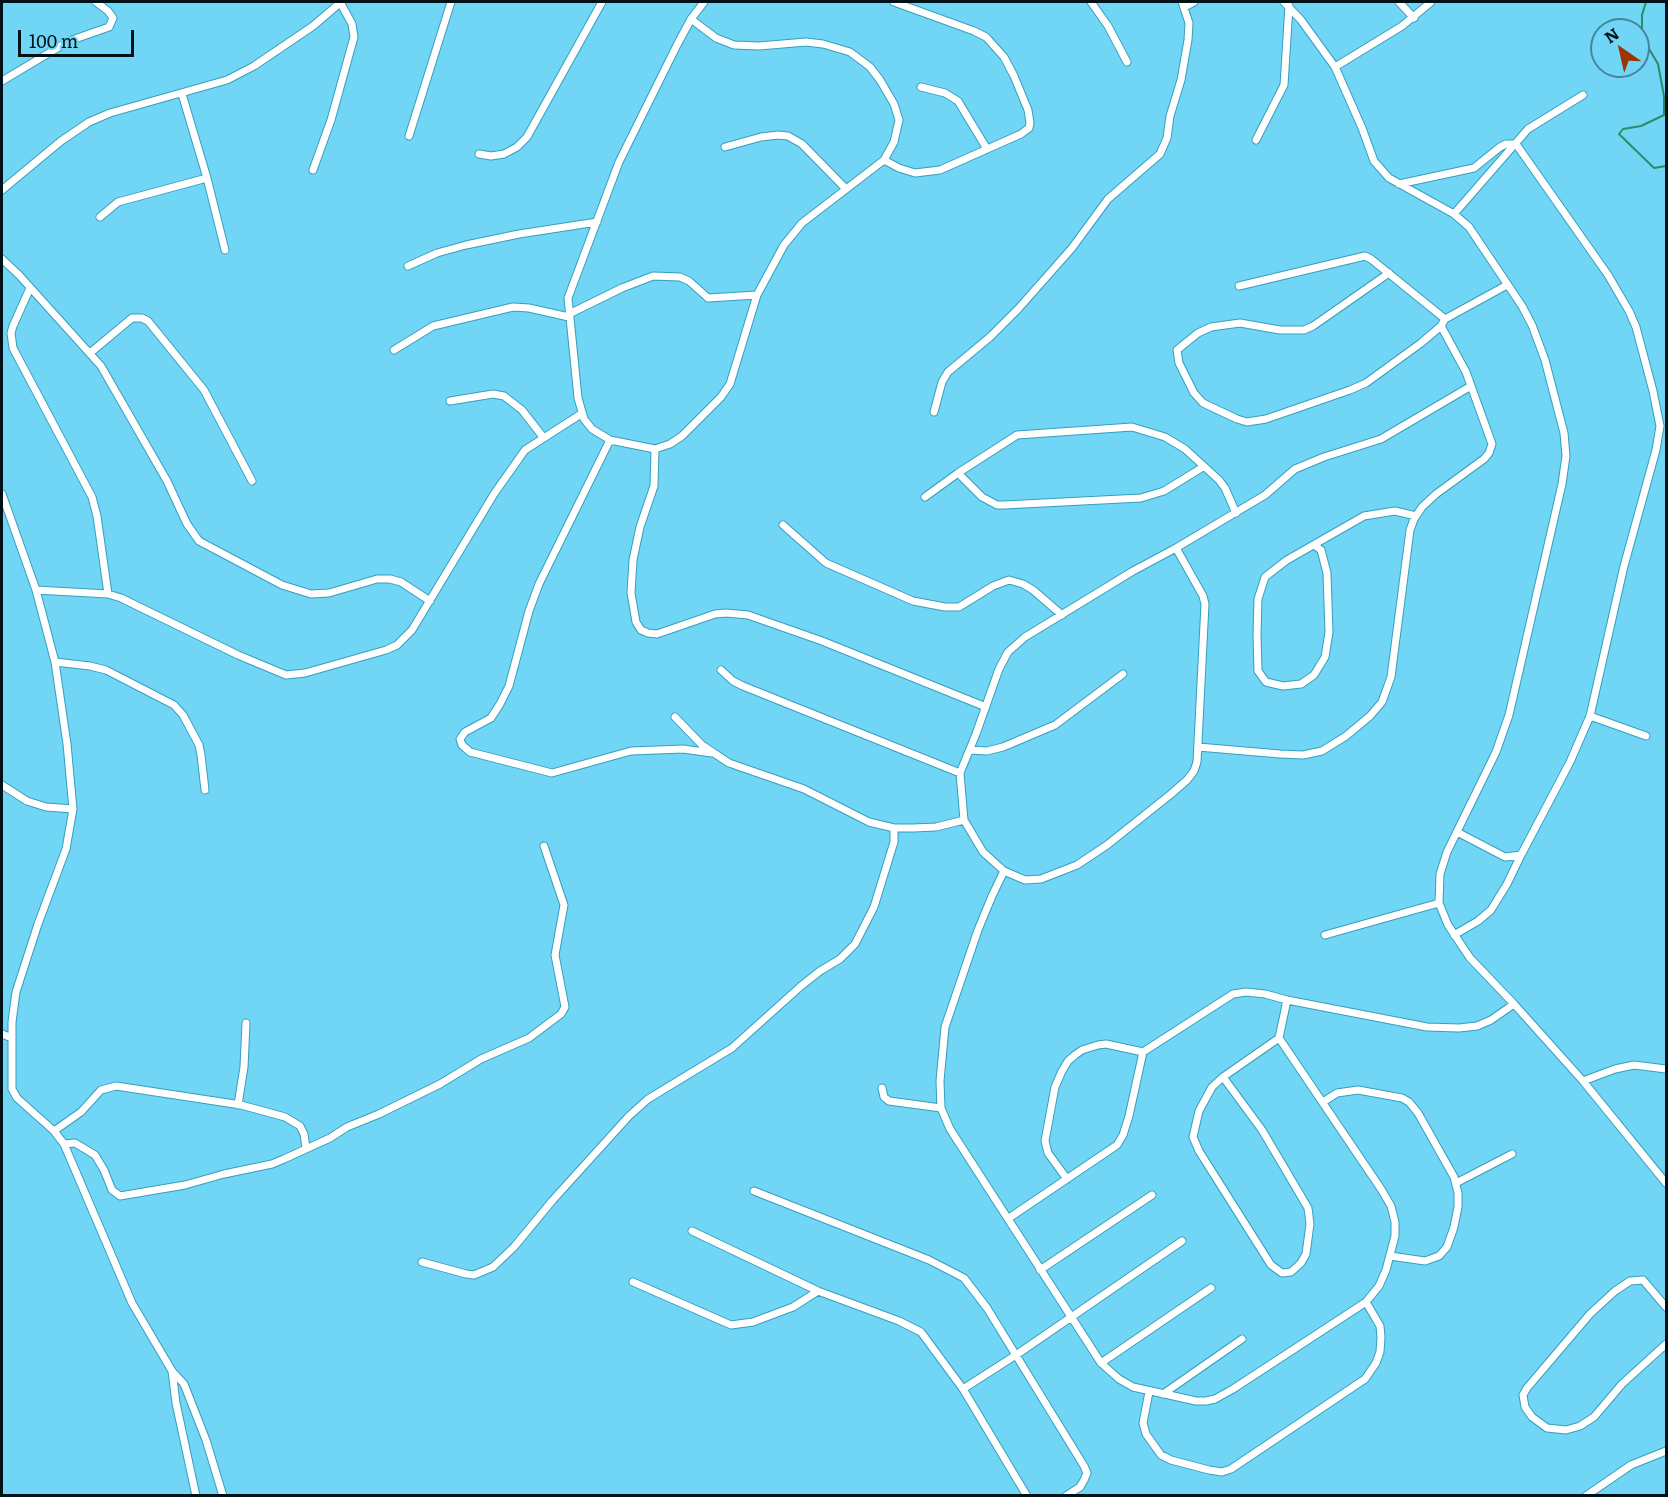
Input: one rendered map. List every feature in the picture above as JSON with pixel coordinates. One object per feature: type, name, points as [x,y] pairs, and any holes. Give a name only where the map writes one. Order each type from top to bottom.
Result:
[{"type":"street","points":[[2,81],[69,41],[109,27],[112,18],[108,11],[96,2]]},
{"type":"street","points":[[2,190],[61,141],[89,122],[219,83],[254,66],[313,26],[340,2],[353,28],[352,47],[331,120],[313,170]]},
{"type":"street","points":[[409,136],[450,2]]},
{"type":"street","points":[[479,154],[491,156],[504,153],[517,147],[527,137],[602,2]]},
{"type":"street","points":[[691,19],[716,38],[734,45],[759,46],[806,42],[838,47],[859,57],[880,80],[899,120],[894,142],[884,160],[808,218],[784,245],[757,295],[726,390],[682,436],[655,449],[610,440],[592,429],[581,414],[569,315],[570,291],[619,162],[691,19],[704,2]]},
{"type":"street","points":[[884,160],[899,168],[921,174],[946,168],[1021,134],[1029,128],[1030,123],[1028,110],[1014,76],[1004,57],[986,37],[894,2]]},
{"type":"street","points":[[1090,2],[1108,26],[1127,62]]},
{"type":"street","points":[[934,412],[942,382],[948,372],[990,337],[1019,308],[1072,248],[1108,199],[1160,154],[1167,138],[1170,116],[1184,64],[1189,23],[1184,4],[1194,2]]},
{"type":"street","points":[[1399,2],[1414,18]]},
{"type":"street","points":[[1335,67],[1414,18],[1431,2]]},
{"type":"street","points":[[1287,4],[1335,67],[1374,160],[1389,178],[1454,214],[1478,239],[1522,306],[1537,338],[1561,417],[1566,456],[1562,484],[1509,715],[1496,752],[1447,852],[1440,874],[1439,903],[1444,917],[1470,958],[1583,1081],[1666,1183]]},
{"type":"street","points":[[1256,140],[1284,85],[1287,4]]},
{"type":"street","points":[[921,87],[945,93],[958,101],[987,148]]},
{"type":"street","points":[[182,94],[225,250]]},
{"type":"street","points":[[1454,214],[1537,122],[1583,95]]},
{"type":"street","points":[[725,147],[761,137],[788,136],[802,144],[846,189]]},
{"type":"street","points":[[1398,184],[1474,168],[1500,147],[1506,144],[1516,144]]},
{"type":"street","points":[[1454,934],[1478,921],[1491,910],[1508,884],[1590,716],[1624,566],[1656,450],[1659,426],[1653,391],[1636,327],[1624,301],[1516,144]]},
{"type":"street","points":[[100,217],[118,202],[207,178]]},
{"type":"street","points":[[408,266],[437,253],[466,245],[597,222]]},
{"type":"street","points":[[1239,286],[1365,256],[1445,319]]},
{"type":"street","points":[[2,260],[90,354],[111,380],[167,481],[183,517],[199,541],[240,564],[303,592],[329,594],[377,579],[390,579],[400,582],[430,601]]},
{"type":"street","points":[[1389,273],[1304,330],[1280,330],[1240,323],[1211,327],[1198,333],[1177,350],[1179,363],[1194,393],[1203,403],[1237,419],[1247,422],[1266,419],[1366,383],[1421,344],[1441,326],[1445,319],[1507,285]]},
{"type":"street","points":[[394,350],[433,326],[513,307],[569,315],[653,276],[680,277],[689,281],[708,298],[757,295]]},
{"type":"street","points":[[30,288],[17,311],[11,333],[13,348],[92,497],[97,516],[108,594]]},
{"type":"street","points":[[90,354],[132,318],[142,318],[148,321],[204,390],[252,481]]},
{"type":"street","points":[[1198,747],[1303,755],[1322,751],[1346,736],[1370,716],[1382,702],[1391,677],[1410,530],[1416,516],[1436,494],[1484,459],[1491,449],[1490,440],[1463,365],[1441,326]]},
{"type":"street","points":[[1176,548],[1203,596],[1205,604],[1198,747],[1194,771],[1187,780],[1107,845],[1077,865],[1041,879],[1025,879],[1004,871],[983,852],[964,820],[960,772],[999,669],[1008,652],[1025,637],[1133,571],[1265,495],[1295,469],[1324,457],[1381,440],[1470,386]]},
{"type":"street","points":[[450,401],[493,394],[504,396],[522,410],[543,437]]},
{"type":"street","points":[[36,591],[108,594],[121,598],[238,655],[280,672],[294,675],[392,648],[409,635],[525,450],[581,414]]},
{"type":"street","points":[[925,497],[1017,435],[1114,427],[1141,428],[1165,437],[1185,449],[1219,480],[1236,513]]},
{"type":"street","points":[[610,440],[539,584],[529,611],[509,686],[500,704],[491,718],[465,732],[460,739],[465,749],[470,752],[552,773],[631,751],[683,749],[712,753]]},
{"type":"street","points":[[655,449],[654,486],[640,527],[633,560],[631,593],[636,622],[641,630],[657,634],[715,614],[748,615],[822,641],[986,707]]},
{"type":"street","points":[[958,473],[982,497],[989,502],[1004,506],[1147,497],[1164,491],[1203,466]]},
{"type":"street","points":[[2,495],[36,591],[55,662],[73,809],[66,849],[16,992],[12,1022],[13,1092],[29,1110],[54,1131],[64,1144],[132,1303],[172,1371],[184,1384],[206,1440],[223,1496]]},
{"type":"street","points":[[1314,545],[1321,550],[1327,573],[1329,632],[1325,657],[1314,675],[1300,684],[1283,686],[1270,683],[1260,676],[1257,663],[1257,614],[1260,590],[1265,577],[1272,570],[1314,545],[1364,516],[1395,512],[1416,516]]},
{"type":"street","points":[[783,525],[826,563],[913,602],[945,608],[959,607],[993,586],[1009,580],[1033,590],[1062,615]]},
{"type":"street","points":[[55,662],[106,670],[174,705],[183,716],[199,745],[205,790]]},
{"type":"street","points":[[722,670],[733,681],[743,686],[960,772]]},
{"type":"street","points":[[970,750],[987,751],[1003,747],[1055,725],[1123,674]]},
{"type":"street","points":[[1590,716],[1647,736]]},
{"type":"street","points":[[675,717],[712,753],[742,769],[804,789],[869,822],[894,828],[936,827],[964,820]]},
{"type":"street","points":[[2,784],[27,801],[57,809],[73,809]]},
{"type":"street","points":[[422,1262],[474,1275],[493,1267],[514,1247],[552,1201],[635,1111],[676,1081],[732,1048],[801,986],[840,959],[855,944],[874,906],[890,859],[894,828]]},
{"type":"street","points":[[1457,832],[1505,857],[1521,855]]},
{"type":"street","points":[[64,1144],[75,1143],[95,1155],[112,1190],[120,1196],[185,1185],[272,1164],[440,1084],[481,1059],[529,1038],[562,1012],[565,1006],[555,955],[564,905],[544,846]]},
{"type":"street","points":[[1004,871],[978,930],[945,1027],[940,1081],[941,1108],[950,1129],[1101,1363],[1119,1379],[1134,1387],[1196,1401],[1215,1399],[1366,1302],[1379,1286],[1395,1236],[1395,1222],[1391,1206],[1280,1038],[1287,1000]]},
{"type":"street","points":[[1325,935],[1439,903]]},
{"type":"street","points":[[1009,1218],[1113,1150],[1120,1141],[1129,1116],[1143,1052],[1233,994],[1246,992],[1265,994],[1427,1027],[1477,1026],[1491,1020],[1514,1004]]},
{"type":"street","points":[[238,1105],[244,1067],[246,1023]]},
{"type":"street","points":[[2,1034],[12,1038]]},
{"type":"street","points":[[1223,1077],[1262,1130],[1308,1208],[1310,1224],[1306,1254],[1301,1263],[1291,1272],[1282,1273],[1271,1264],[1196,1144],[1194,1130],[1199,1111],[1212,1087],[1223,1077],[1280,1038]]},
{"type":"street","points":[[1067,1179],[1048,1153],[1046,1141],[1055,1087],[1062,1071],[1075,1055],[1098,1045],[1106,1044],[1143,1052]]},
{"type":"street","points":[[1583,1081],[1602,1073],[1634,1065],[1666,1069]]},
{"type":"street","points":[[54,1131],[81,1112],[101,1090],[110,1086],[238,1105],[293,1121],[300,1126],[304,1134],[306,1148]]},
{"type":"street","points":[[882,1088],[884,1097],[889,1101],[941,1108]]},
{"type":"street","points":[[1323,1102],[1337,1093],[1358,1090],[1393,1096],[1409,1102],[1418,1113],[1456,1183],[1456,1217],[1447,1247],[1439,1256],[1425,1261],[1390,1256]]},
{"type":"street","points":[[1456,1183],[1512,1154]]},
{"type":"street","points":[[754,1191],[918,1256],[964,1278],[987,1308],[1084,1466],[1087,1473],[1084,1480],[1080,1486],[1066,1496]]},
{"type":"street","points":[[1040,1270],[1152,1195]]},
{"type":"street","points":[[692,1231],[818,1290],[899,1321],[921,1332],[963,1389],[1027,1496]]},
{"type":"street","points":[[963,1389],[1182,1241]]},
{"type":"street","points":[[1666,1307],[1643,1280],[1630,1281],[1615,1291],[1590,1314],[1527,1388],[1523,1395],[1525,1407],[1532,1417],[1547,1428],[1566,1430],[1580,1426],[1594,1417],[1622,1384],[1666,1344]]},
{"type":"street","points":[[633,1282],[730,1325],[753,1322],[793,1307],[818,1290]]},
{"type":"street","points":[[1101,1363],[1211,1288]]},
{"type":"street","points":[[1149,1392],[1143,1423],[1146,1434],[1161,1455],[1209,1470],[1222,1472],[1231,1469],[1365,1379],[1376,1363],[1380,1352],[1381,1337],[1380,1326],[1366,1302]]},
{"type":"street","points":[[1163,1394],[1242,1339]]},
{"type":"street","points":[[172,1371],[176,1403],[196,1496]]},
{"type":"street","points":[[1586,1496],[1596,1493],[1631,1465],[1666,1451]]},
{"type":"waterway","points":[[1646,2],[1642,15],[1642,37],[1658,64],[1664,96],[1664,115],[1641,126],[1623,129],[1619,134],[1654,168],[1666,166]]},
{"type":"waterway","points":[[1666,300],[1666,312]]}]
